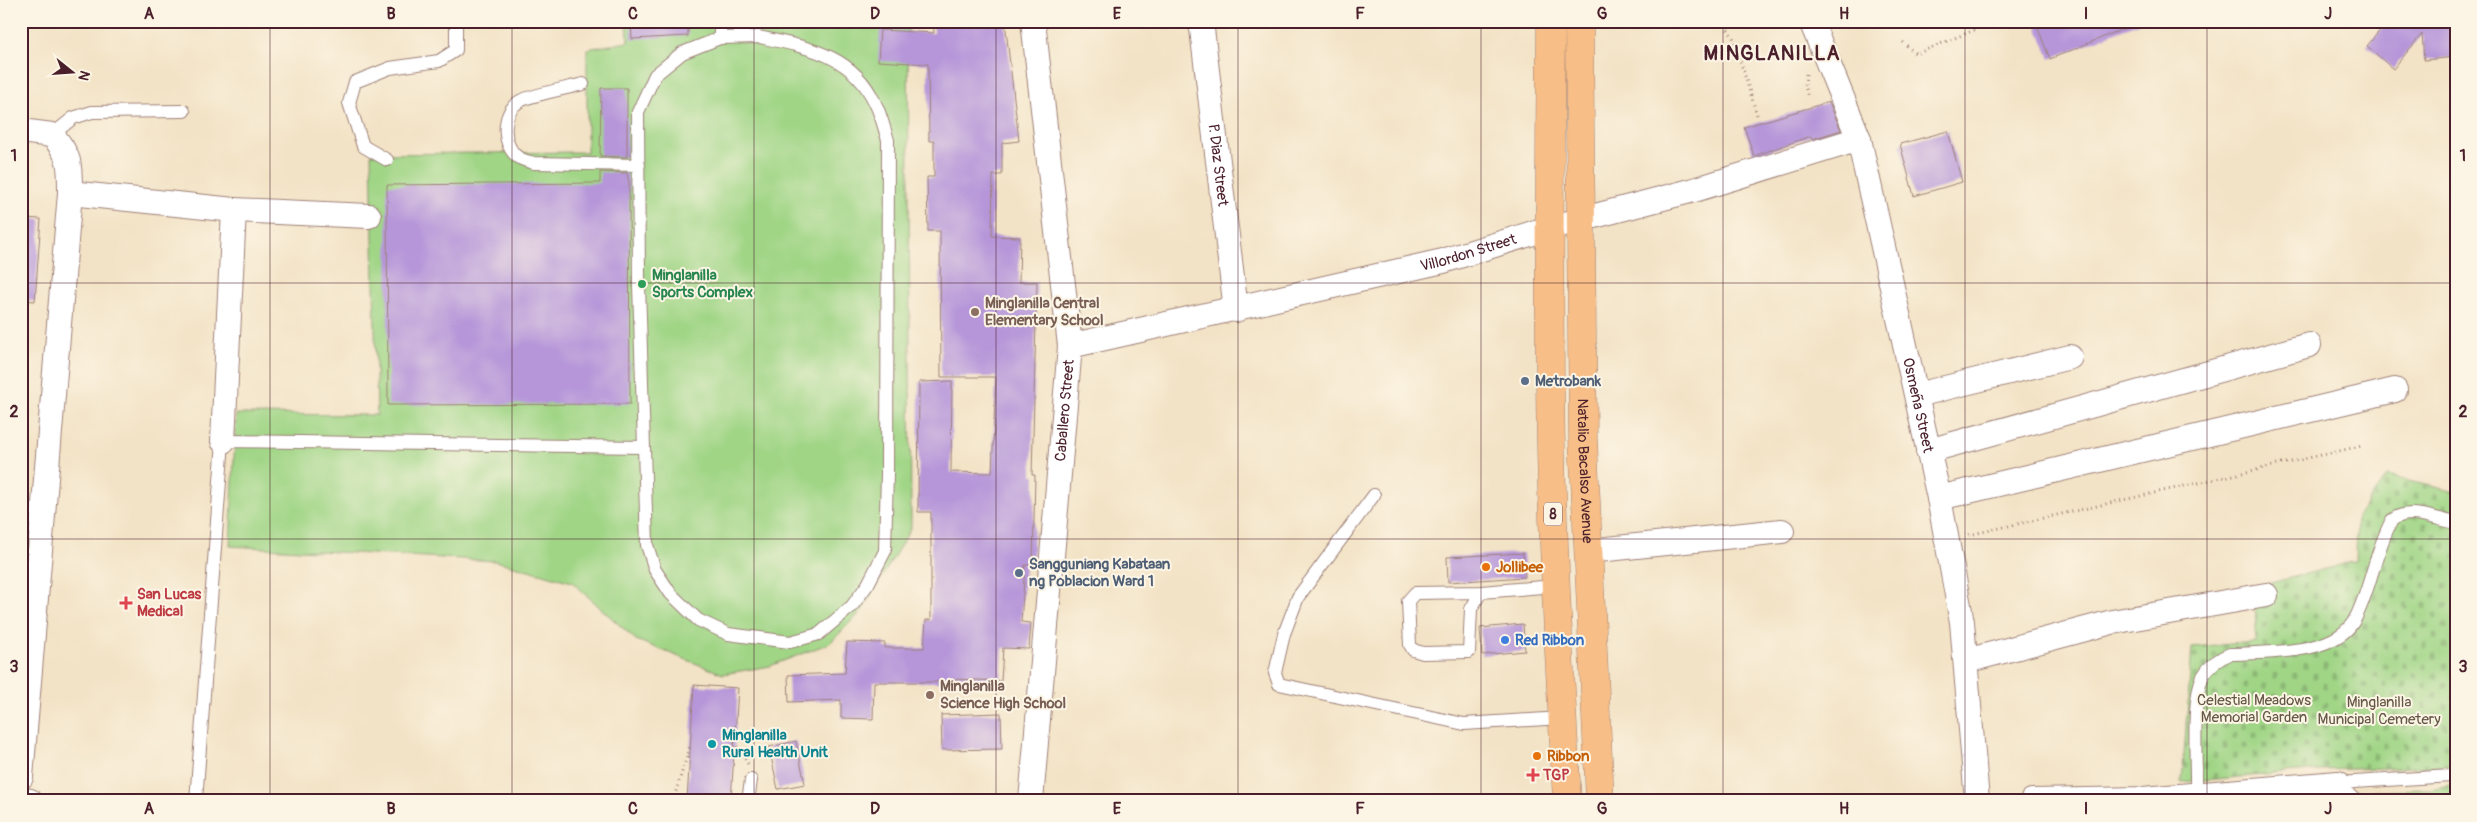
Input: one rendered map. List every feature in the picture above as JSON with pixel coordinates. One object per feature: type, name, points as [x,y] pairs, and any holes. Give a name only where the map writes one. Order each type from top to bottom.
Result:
[{"type":"highway","name":"8","points":[[1551,21],[1549,228],[1551,449],[1555,586],[1567,801]]},
{"type":"highway","name":"Natalio Bacalso Avenue","points":[[1579,21],[1583,438],[1600,801]]},
{"type":"street","name":"Caballero Street","points":[[1031,801],[1070,346],[1033,21]]},
{"type":"street","name":"P. Diaz Street","points":[[1201,21],[1236,310]]},
{"type":"street","name":"Osmeña Street","points":[[1811,21],[1859,139],[1939,498],[1962,622],[1977,801]]},
{"type":"street","points":[[21,131],[52,134],[70,160],[70,193],[21,777]]},
{"type":"street","name":"Villordon Street","points":[[1070,346],[1236,310],[1443,261],[1549,228],[1694,190],[1859,139]]},
{"type":"street","points":[[70,193],[234,210],[369,216]]},
{"type":"street","points":[[223,441],[234,210]]},
{"type":"street","points":[[1928,451],[2309,344]]},
{"type":"street","points":[[1917,396],[2070,357]]},
{"type":"street","points":[[1939,498],[2395,390]]},
{"type":"street","points":[[1588,551],[1782,531]]},
{"type":"street","points":[[1966,661],[2112,622],[2266,595]]},
{"type":"street","points":[[2032,801],[2143,800],[2338,783]]},
{"type":"street","points":[[21,799],[30,801]]},
{"type":"lane","points":[[387,160],[363,146],[349,103],[355,82],[390,68],[439,61],[456,50],[456,21]]},
{"type":"lane","points":[[720,21],[720,38]]},
{"type":"lane","points":[[759,37],[822,52],[830,56],[844,65],[862,81],[875,102],[888,140],[885,551],[868,584],[852,606],[819,634],[790,642],[728,634],[698,620],[671,594],[655,570],[648,545],[643,447],[639,286],[638,112],[656,74],[682,53],[720,38],[759,37]]},
{"type":"lane","points":[[583,84],[520,101],[512,110],[506,122],[505,134],[510,146],[519,158],[534,163],[639,165]]},
{"type":"lane","points":[[52,134],[73,118],[92,112],[184,111]]},
{"type":"lane","points":[[196,801],[223,441],[643,447]]},
{"type":"lane","points":[[1374,495],[1298,597],[1284,634],[1275,673],[1279,684],[1464,724],[1562,718]]},
{"type":"lane","points":[[2196,794],[2197,699],[2204,675],[2220,657],[2230,654],[2304,650],[2341,635],[2356,618],[2392,520],[2399,515],[2409,513],[2456,523]]},
{"type":"lane","points":[[1481,592],[1471,609],[1469,652],[1423,653],[1413,650],[1410,645],[1408,601],[1416,593],[1481,592],[1555,586]]},
{"type":"lane","points":[[2338,783],[2451,776],[2456,779]]},
{"type":"lane","points":[[748,801],[752,780]]},
{"type":"lane","points":[[2338,783],[2357,801]]},
{"type":"path","points":[[1722,21],[1733,37],[1757,115]]},
{"type":"path","points":[[1903,42],[1916,54],[1996,21]]},
{"type":"path","points":[[1946,540],[2361,446]]},
{"type":"path","points":[[734,742],[749,765],[752,780]]},
{"type":"path","points":[[673,801],[690,746]]},
{"type":"green space","name":"Minglanilla Sports Complex","points":[[627,21],[908,21],[911,528],[861,612],[830,643],[770,666],[723,674],[636,640],[572,582],[496,561],[230,546],[236,414],[377,415],[371,154],[587,152],[587,49],[628,42]]},
{"type":"green space","name":"Celestial Meadows Memorial Garden","points":[[2387,476],[2456,492],[2456,766],[2320,770],[2182,782],[2192,647],[2256,642],[2255,587],[2356,561],[2357,517]]},
{"type":"green space","points":[[2450,785],[2456,788],[2456,801],[2317,801],[2317,792],[2430,789]]},
{"type":"building","points":[[631,21],[688,21],[688,36],[632,39]]},
{"type":"building","name":"Minglanilla Central Elementary School","points":[[933,21],[1005,21],[1019,141],[1002,143],[1002,175],[993,175],[992,236],[1020,237],[1019,282],[1037,282],[1032,475],[1035,475],[1033,565],[1025,565],[1021,622],[1031,623],[1029,649],[1003,648],[1001,681],[953,679],[953,682],[874,682],[873,719],[841,718],[841,700],[789,702],[788,675],[845,673],[847,642],[885,643],[885,648],[924,648],[926,620],[931,620],[931,512],[918,512],[919,382],[952,381],[951,472],[992,473],[996,377],[941,377],[940,231],[928,231],[927,177],[934,177],[934,141],[929,141],[928,64],[878,61],[880,30],[934,33]]},
{"type":"building","points":[[2035,21],[2140,21],[2140,22],[2050,59]]},
{"type":"building","points":[[2388,21],[2456,21],[2456,57],[2424,60],[2422,34],[2393,69],[2367,46]]},
{"type":"building","points":[[601,88],[627,88],[627,157],[600,156]]},
{"type":"building","points":[[1829,102],[1841,130],[1812,139],[1811,136],[1754,156],[1744,127]]},
{"type":"building","points":[[1948,131],[1962,182],[1914,196],[1900,144]]},
{"type":"building","points":[[600,172],[627,173],[629,183],[630,404],[388,405],[387,185],[600,183]]},
{"type":"building","points":[[21,218],[41,219],[35,301],[21,300]]},
{"type":"building","name":"Jollibee","points":[[1523,553],[1525,577],[1448,582],[1447,557]]},
{"type":"building","points":[[1523,624],[1525,651],[1482,655],[1480,628]]},
{"type":"building","name":"Minglanilla Rural Health Unit","points":[[694,685],[738,688],[731,801],[687,801]]},
{"type":"building","points":[[1001,713],[1002,749],[942,750],[941,715]]},
{"type":"building","points":[[796,741],[805,784],[778,789],[769,747]]},
{"type":"place","name":"Minglanilla Sports Complex","points":[[642,284]]},
{"type":"place","name":"Minglanilla Central Elementary School","points":[[975,312]]},
{"type":"place","name":"Metrobank","points":[[1525,381]]},
{"type":"place","name":"Jollibee","points":[[1486,567]]},
{"type":"place","name":"Sangguniang Kabataan ng Poblacion Ward 1","points":[[1019,573]]},
{"type":"place","name":"San Lucas Medical","points":[[126,603]]},
{"type":"place","name":"Red Ribbon","points":[[1505,640]]},
{"type":"place","name":"Minglanilla Science High School","points":[[930,695]]},
{"type":"place","name":"Minglanilla Rural Health Unit","points":[[712,744]]},
{"type":"place","name":"Ribbon","points":[[1537,756]]},
{"type":"place","name":"TGP","points":[[1533,775]]},
{"type":"district","name":"MINGLANILLA","points":[[1772,53]]},
{"type":"park label","name":"Minglanilla Municipal Cemetery","points":[[2379,710]]}]
